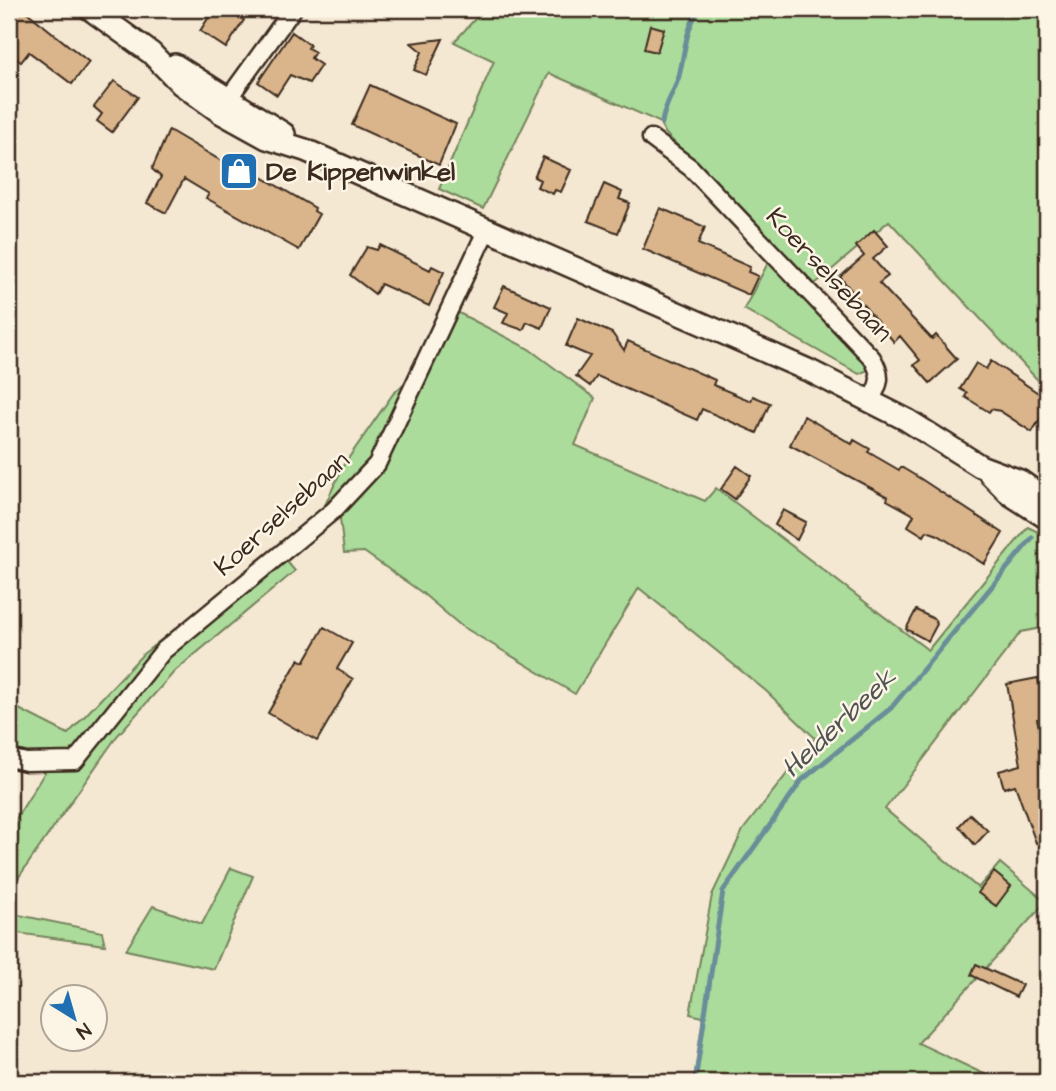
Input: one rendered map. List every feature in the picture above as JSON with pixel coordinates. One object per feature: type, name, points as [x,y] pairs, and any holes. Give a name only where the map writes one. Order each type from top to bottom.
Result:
[{"type":"street","points":[[90,9],[150,53],[181,84],[224,105],[267,138],[305,150],[810,371],[906,420],[981,466],[1020,481],[1047,500]]},
{"type":"street","points":[[224,105],[293,9]]},
{"type":"street","name":"Koerselsebaan","points":[[651,138],[691,168],[872,358],[881,380],[870,401]]},
{"type":"street","name":"Koerselsebaan","points":[[9,758],[26,762],[75,761],[163,651],[334,510],[377,464],[487,229]]},
{"type":"street","points":[[981,466],[1010,494],[1047,517]]},
{"type":"green space","points":[[484,9],[1047,9],[1047,390],[889,221],[815,284],[666,134],[659,122],[549,73],[483,209],[439,189],[494,61],[454,42]]},
{"type":"green space","points":[[770,259],[866,360],[870,369],[859,374],[744,309]]},
{"type":"green space","points":[[453,310],[529,349],[595,398],[575,445],[705,501],[716,488],[928,650],[1028,527],[1038,532],[1042,525],[1047,530],[1047,627],[1021,632],[885,809],[978,888],[1000,863],[1046,902],[918,1043],[1001,1082],[694,1082],[703,1017],[690,1014],[712,895],[743,830],[815,738],[766,691],[639,588],[575,694],[460,625],[421,592],[364,552],[344,553],[338,501],[321,514],[343,466],[393,394],[413,375]]},
{"type":"green space","points":[[277,550],[295,571],[175,671],[117,736],[9,891],[9,830],[48,767],[9,750],[9,704],[68,734],[143,654]]},
{"type":"green space","points":[[231,868],[253,876],[214,969],[126,950],[153,906],[202,924]]},
{"type":"green space","points":[[9,913],[102,932],[105,945],[9,932]]},
{"type":"building","points":[[9,9],[23,9],[89,62],[72,84],[29,52],[21,62],[9,53]]},
{"type":"building","points":[[214,9],[230,15],[232,12],[244,20],[226,48],[200,31]]},
{"type":"building","points":[[650,25],[664,29],[657,52],[644,49]]},
{"type":"building","points":[[292,32],[310,45],[308,48],[315,52],[311,58],[321,65],[309,83],[290,75],[277,95],[258,82]]},
{"type":"building","points":[[443,39],[426,75],[414,70],[422,52],[411,43]]},
{"type":"building","points":[[114,81],[138,97],[112,132],[97,121],[102,114],[94,107]]},
{"type":"building","points":[[370,85],[456,124],[439,165],[352,125]]},
{"type":"building","points":[[169,130],[230,166],[233,160],[252,166],[250,170],[315,208],[314,211],[319,214],[299,250],[206,198],[209,194],[184,179],[166,213],[147,203],[161,177],[152,169]]},
{"type":"building","points":[[543,157],[571,170],[561,192],[555,190],[553,194],[537,187],[540,180],[534,177]]},
{"type":"building","points":[[604,184],[622,192],[619,199],[630,203],[618,233],[588,221]]},
{"type":"building","points":[[660,208],[705,227],[698,244],[750,267],[748,272],[758,276],[749,295],[643,249]]},
{"type":"building","points":[[874,230],[888,246],[873,259],[888,276],[879,283],[932,339],[936,335],[957,359],[930,383],[914,365],[920,360],[900,336],[894,342],[840,277],[864,256],[856,246]]},
{"type":"building","points":[[380,245],[430,270],[432,266],[444,272],[429,306],[381,284],[375,294],[350,275],[367,247],[377,250]]},
{"type":"building","points":[[504,286],[551,307],[542,328],[527,322],[523,330],[503,323],[508,313],[494,307]]},
{"type":"building","points":[[578,318],[612,333],[624,350],[628,341],[715,380],[713,385],[751,401],[753,396],[770,403],[757,433],[702,409],[697,420],[597,376],[590,386],[576,376],[590,356],[566,346]]},
{"type":"building","points":[[991,361],[1047,399],[1047,408],[1032,432],[1000,411],[991,409],[989,412],[965,397],[967,393],[960,389],[976,363],[986,369]]},
{"type":"building","points":[[804,416],[852,444],[854,440],[870,449],[868,452],[899,470],[901,467],[1003,533],[984,564],[938,535],[927,531],[924,536],[908,526],[914,515],[887,500],[888,497],[790,445]]},
{"type":"building","points":[[737,466],[751,476],[735,499],[721,489]]},
{"type":"building","points":[[783,510],[806,522],[797,540],[775,525]]},
{"type":"building","points":[[916,610],[934,619],[937,624],[928,641],[906,629]]},
{"type":"building","points":[[324,627],[352,643],[337,669],[353,679],[317,741],[268,713],[299,659],[304,662]]},
{"type":"building","points":[[1038,678],[1046,718],[1037,719],[1047,755],[1047,840],[1036,843],[1015,785],[1004,788],[999,771],[1021,765],[1007,684]]},
{"type":"building","points":[[970,814],[988,831],[975,845],[959,826]]},
{"type":"building","points":[[994,872],[1011,886],[996,906],[978,893]]},
{"type":"building","points":[[976,964],[1022,985],[1016,997],[971,975]]},
{"type":"waterway","points":[[662,123],[679,76],[688,34],[699,9]]},
{"type":"waterway","name":"Helderbeek","points":[[695,1082],[723,891],[802,780],[891,708],[1032,538]]},
{"type":"place","name":"De Kippenwinkel","points":[[239,171]]}]
